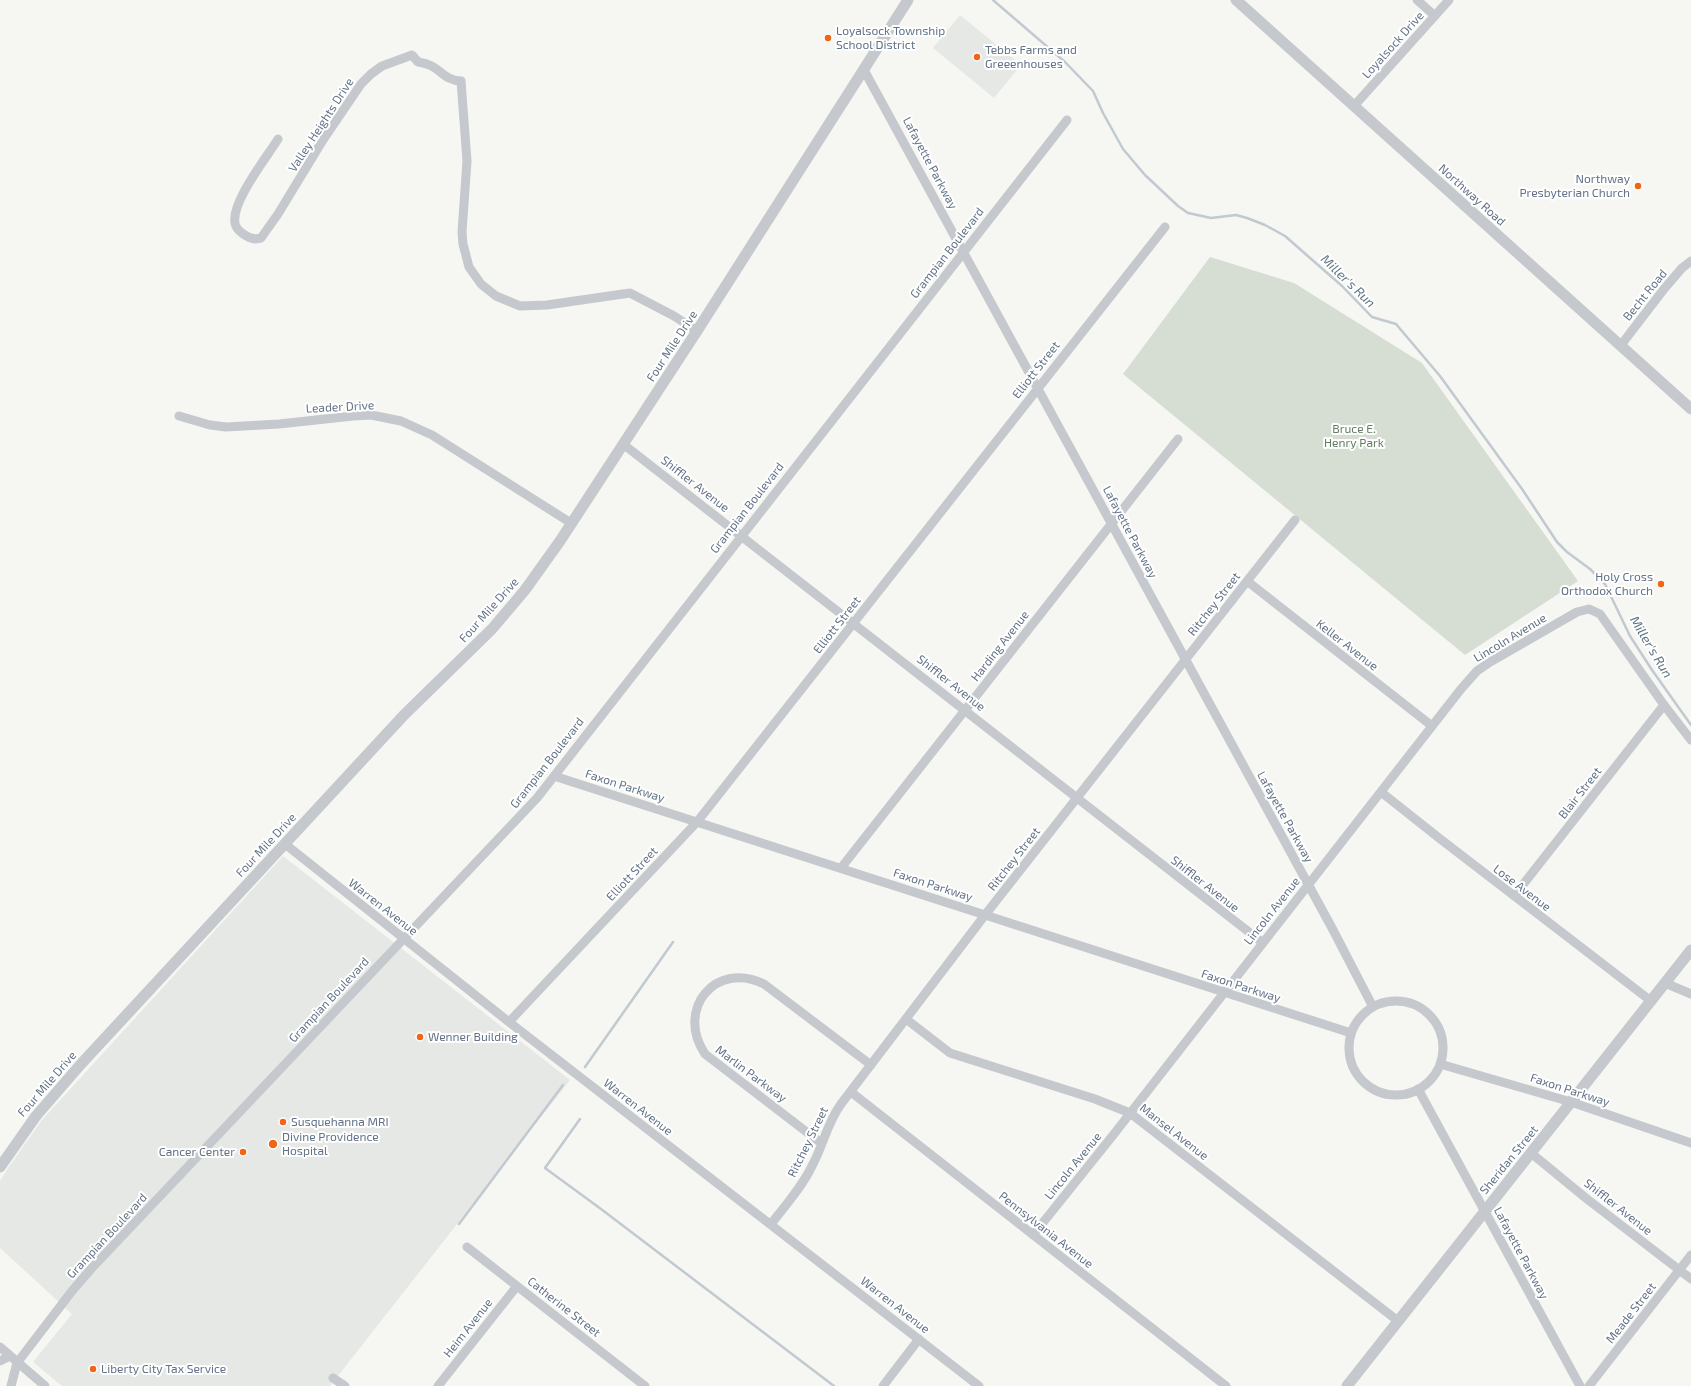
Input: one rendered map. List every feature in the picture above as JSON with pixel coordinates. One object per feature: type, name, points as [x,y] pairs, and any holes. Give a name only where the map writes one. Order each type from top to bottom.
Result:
[{"type":"street","name":"Four Mile Drive","points":[[0,1167],[36,1116],[64,1084],[404,715],[505,615],[525,590],[571,523],[697,331],[908,0]]},
{"type":"street","name":"Northway Road","points":[[1236,0],[1691,409]]},
{"type":"street","points":[[1417,0],[1435,16]]},
{"type":"street","name":"Loyalsock Drive","points":[[1354,106],[1449,0]]},
{"type":"street","name":"Valley Heights Drive","points":[[278,139],[242,196],[235,213],[236,226],[244,234],[255,240],[261,238],[278,214],[323,140],[361,84],[382,66],[412,55],[418,62],[427,63],[435,67],[450,80],[461,82],[467,161],[462,232],[463,244],[469,267],[481,284],[496,296],[520,306],[547,305],[630,293],[674,316],[697,331]]},
{"type":"street","name":"Lafayette Parkway","points":[[864,70],[1308,884],[1373,1007]]},
{"type":"street","name":"Grampian Boulevard","points":[[11,1386],[17,1363],[68,1296],[91,1269],[523,814],[1067,120]]},
{"type":"street","name":"Elliott Street","points":[[509,1022],[697,822],[1165,226]]},
{"type":"street","name":"Becht Road","points":[[1621,345],[1664,289],[1682,268],[1691,261]]},
{"type":"street","name":"Leader Drive","points":[[178,416],[210,425],[226,426],[279,424],[359,416],[384,417],[401,421],[432,435],[571,523]]},
{"type":"street","name":"Harding Avenue","points":[[842,868],[1178,439]]},
{"type":"street","name":"Shiffler Avenue","points":[[623,444],[1263,943]]},
{"type":"street","name":"Ritchey Street","points":[[771,1224],[813,1166],[821,1143],[836,1111],[985,915],[1295,520]]},
{"type":"street","name":"Keller Avenue","points":[[1247,581],[1432,726]]},
{"type":"street","name":"Lincoln Avenue","points":[[1033,1235],[1461,689],[1477,671],[1577,612],[1589,609],[1596,611],[1608,623],[1664,705]]},
{"type":"street","points":[[1664,705],[1691,740]]},
{"type":"street","name":"Blair Street","points":[[1514,896],[1664,705]]},
{"type":"street","name":"Faxon Parkway","points":[[554,776],[1351,1033]]},
{"type":"street","name":"Lose Avenue","points":[[1381,792],[1651,1001]]},
{"type":"street","name":"Warren Avenue","points":[[285,844],[509,1022],[979,1386]]},
{"type":"street","name":"Sheridan Street","points":[[1348,1386],[1691,950]]},
{"type":"street","name":"Marlin Parkway","points":[[821,1143],[705,1054],[698,1045],[694,1027],[696,1008],[701,998],[712,987],[725,980],[741,978],[758,981],[871,1065]]},
{"type":"street","points":[[1665,982],[1691,994]]},
{"type":"street","points":[[1391,1001],[1410,1003],[1426,1012],[1438,1027],[1443,1045],[1440,1064],[1434,1076],[1418,1089],[1400,1094],[1389,1094],[1372,1088],[1363,1081],[1356,1072],[1351,1062],[1349,1044],[1351,1033],[1357,1020],[1373,1007],[1391,1001]]},
{"type":"street","name":"Mansel Avenue","points":[[906,1019],[950,1053],[1095,1099],[1130,1113],[1398,1321]]},
{"type":"street","name":"Faxon Parkway","points":[[1440,1064],[1571,1102],[1691,1142]]},
{"type":"street","name":"Lafayette Parkway","points":[[1418,1089],[1580,1386]]},
{"type":"street","name":"Pennsylvania Avenue","points":[[851,1092],[1226,1386]]},
{"type":"street","name":"Shiffler Avenue","points":[[1531,1153],[1587,1199],[1691,1279]]},
{"type":"street","name":"Catherine Street","points":[[467,1247],[645,1386]]},
{"type":"street","name":"Meade Street","points":[[1589,1386],[1691,1255]]},
{"type":"street","name":"Heim Avenue","points":[[438,1386],[517,1286]]},
{"type":"street","points":[[883,1386],[919,1339]]},
{"type":"street","points":[[0,1347],[45,1386]]},
{"type":"street","points":[[0,1361],[10,1356]]},
{"type":"street","points":[[333,1378],[345,1386]]},
{"type":"shaded area","name":"Tebbs Farms and Greeenhouses","points":[[960,15],[1021,65],[994,98],[933,48]]},
{"type":"shaded area","name":"Divine Providence Hospital","points":[[283,856],[570,1080],[330,1386],[62,1386],[33,1362],[72,1314],[0,1248],[0,1181],[42,1120]]},
{"type":"green space","name":"Bruce E. Henry Park","points":[[1210,257],[1294,283],[1422,363],[1578,581],[1465,655],[1123,374]]},
{"type":"waterway","name":"Miller's Run","points":[[993,0],[1065,62],[1093,91],[1103,113],[1123,149],[1145,175],[1178,206],[1188,213],[1211,218],[1236,215],[1265,225],[1285,236],[1342,286],[1372,317],[1396,324],[1440,376],[1522,489],[1557,542],[1567,552],[1590,569],[1605,584],[1630,636],[1691,725]]},
{"type":"waterway","points":[[585,1067],[673,942]]},
{"type":"waterway","points":[[459,1224],[563,1085]]},
{"type":"waterway","points":[[580,1119],[545,1168],[834,1386]]},
{"type":"place","name":"Loyalsock Township School District","points":[[828,38]]},
{"type":"place","name":"Tebbs Farms and Greeenhouses","points":[[977,57]]},
{"type":"place","name":"Northway Presbyterian Church","points":[[1638,186]]},
{"type":"place","name":"Holy Cross Orthodox Church","points":[[1661,584]]},
{"type":"place","name":"Wenner Building","points":[[420,1037]]},
{"type":"place","name":"Susquehanna MRI","points":[[283,1122]]},
{"type":"place","name":"Divine Providence Hospital","points":[[273,1144]]},
{"type":"place","name":"Cancer Center","points":[[243,1152]]},
{"type":"place","name":"Liberty City Tax Service","points":[[93,1369]]}]
